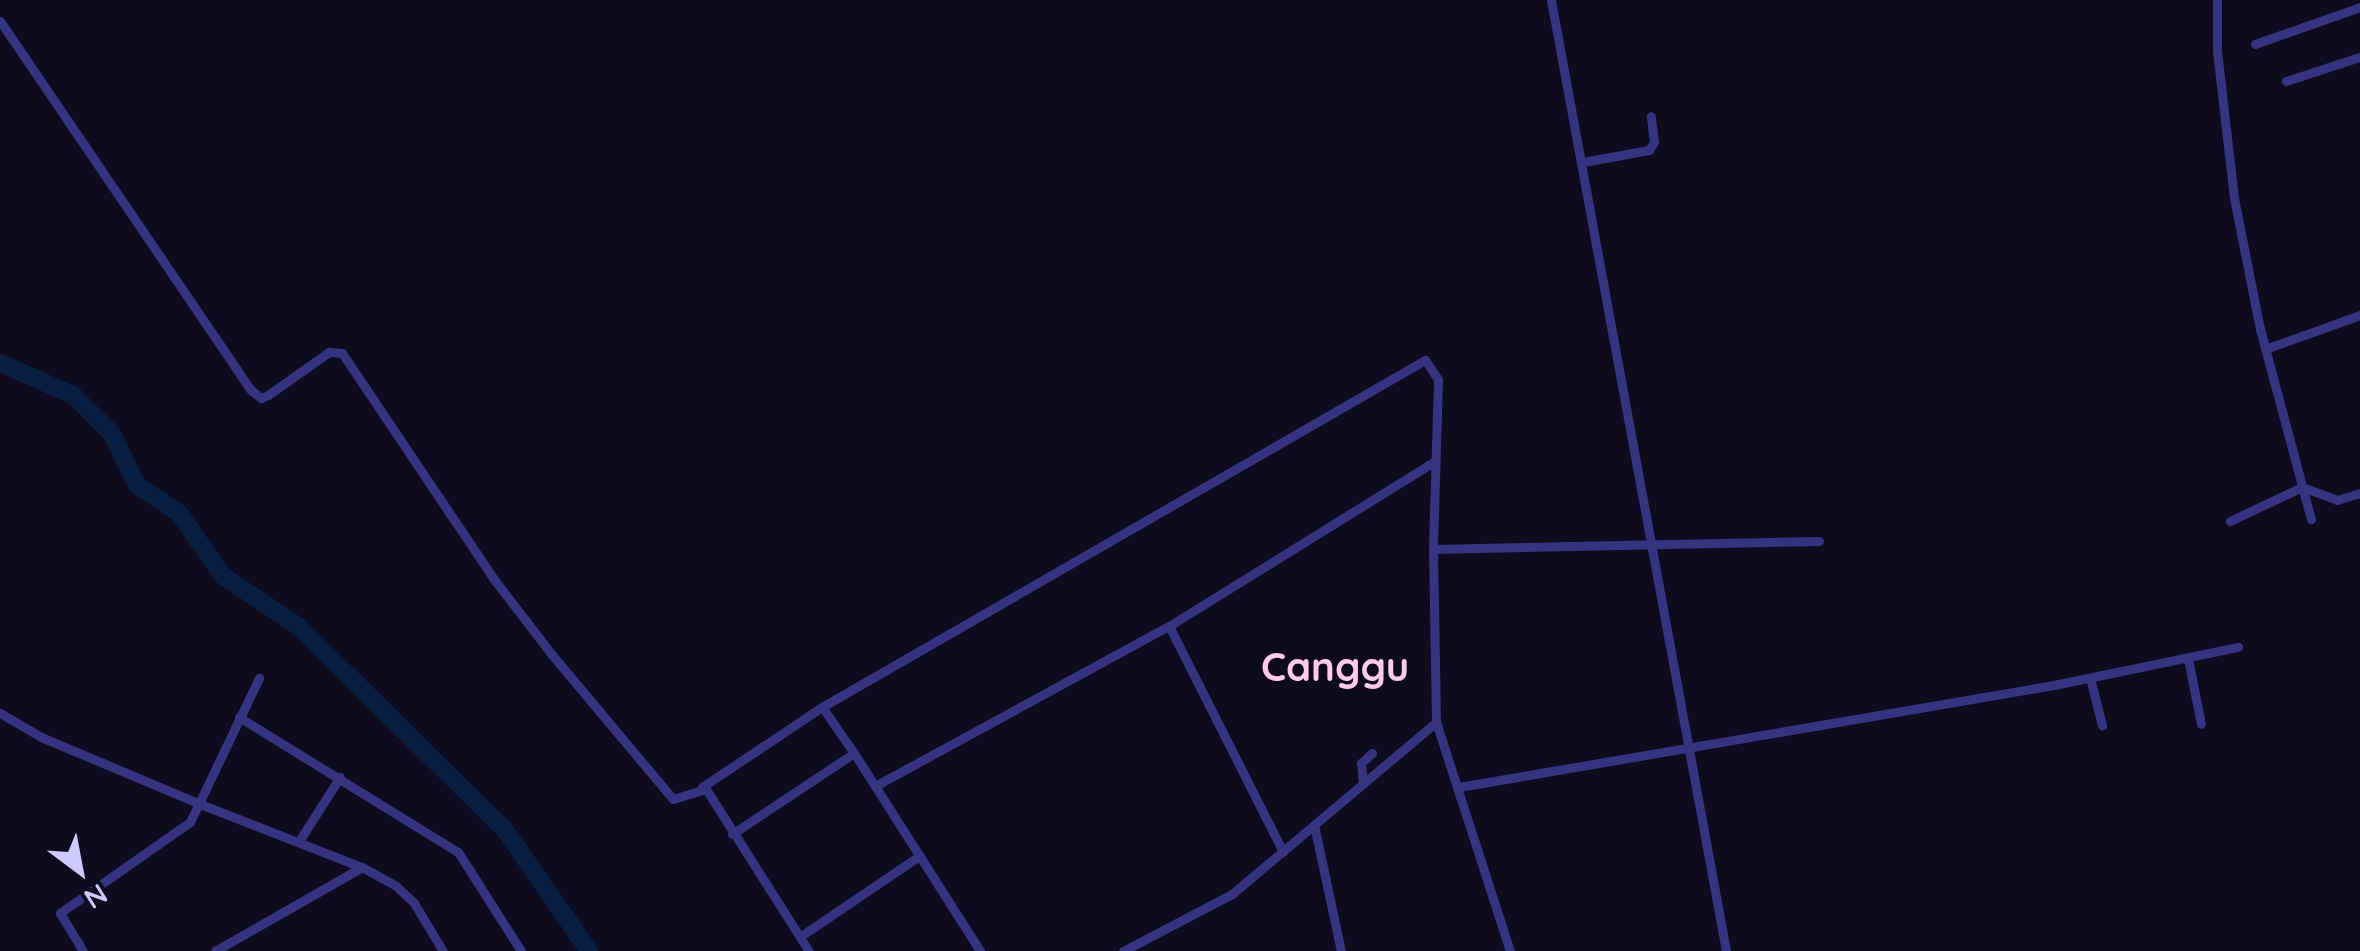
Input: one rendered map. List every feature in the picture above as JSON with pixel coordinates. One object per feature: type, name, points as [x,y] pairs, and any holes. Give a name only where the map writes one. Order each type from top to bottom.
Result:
[{"type":"street","points":[[1551,0],[1726,951]]},
{"type":"street","points":[[2217,0],[2217,51],[2231,179],[2266,349],[2311,519]]},
{"type":"street","points":[[2255,44],[2360,7]]},
{"type":"street","points":[[0,22],[251,390],[261,398],[268,396],[329,352],[342,353],[493,578],[632,753],[675,800],[702,787],[822,707],[1250,463],[1418,360],[1430,362],[1438,379],[1432,549],[1436,722],[1510,951]]},
{"type":"street","points":[[2286,81],[2360,57]]},
{"type":"street","points":[[1583,162],[1649,150],[1654,142],[1651,116]]},
{"type":"street","points":[[2266,349],[2360,315]]},
{"type":"street","points":[[875,786],[1169,626],[1434,462]]},
{"type":"street","points":[[2230,521],[2302,487],[2337,500],[2360,492]]},
{"type":"street","points":[[1432,549],[1819,541]]},
{"type":"street","points":[[1169,626],[1283,852]]},
{"type":"street","points":[[1459,787],[2090,678],[2238,647]]},
{"type":"street","points":[[2188,659],[2201,724]]},
{"type":"street","points":[[83,951],[60,914],[182,829],[200,804],[259,678]]},
{"type":"street","points":[[2090,678],[2102,725]]},
{"type":"street","points":[[822,707],[980,951]]},
{"type":"street","points":[[0,713],[41,736],[200,804],[362,867],[396,886],[414,903],[443,951]]},
{"type":"street","points":[[239,718],[458,852],[521,951]]},
{"type":"street","points":[[1123,951],[1232,894],[1436,722]]},
{"type":"street","points":[[732,834],[854,753]]},
{"type":"street","points":[[1363,784],[1360,765],[1372,753]]},
{"type":"street","points":[[299,842],[340,777]]},
{"type":"street","points":[[702,787],[809,951]]},
{"type":"street","points":[[1314,826],[1341,951]]},
{"type":"street","points":[[801,936],[919,856]]},
{"type":"street","points":[[215,951],[362,867]]},
{"type":"waterway","points":[[0,363],[73,395],[112,434],[137,485],[179,513],[223,576],[298,626],[505,830],[589,951]]},
{"type":"district","name":"Canggu","points":[[1335,666]]}]
